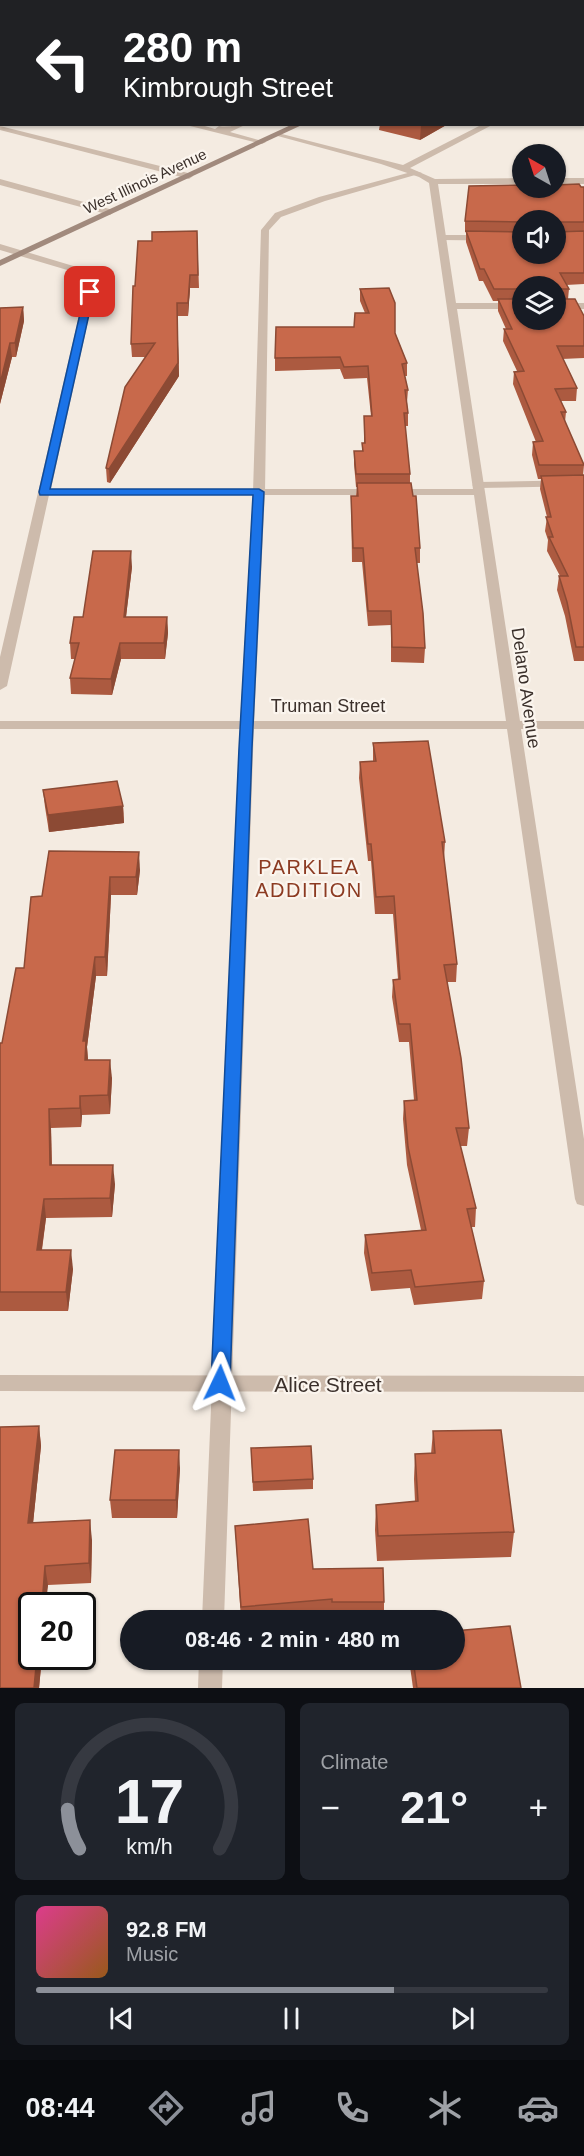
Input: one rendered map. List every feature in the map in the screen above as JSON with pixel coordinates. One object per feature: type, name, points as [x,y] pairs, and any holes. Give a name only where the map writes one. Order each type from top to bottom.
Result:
[{"type":"main road","name":"West Illinois Avenue","points":[[0,263],[296,126]]},
{"type":"street","points":[[194,126],[262,142]]},
{"type":"street","points":[[213,126],[229,130],[238,126]]},
{"type":"street","points":[[403,168],[486,126]]},
{"type":"street","points":[[1,128],[189,176]]},
{"type":"street","points":[[278,135],[403,168],[418,173],[433,182],[512,182]]},
{"type":"street","points":[[213,1610],[220,1383],[247,724],[259,492],[265,230],[278,215],[322,199],[418,173]]},
{"type":"street","points":[[566,181],[584,181]]},
{"type":"street","points":[[0,182],[110,212]]},
{"type":"street","name":"Delano Avenue","points":[[433,182],[584,1199]]},
{"type":"street","points":[[441,237],[512,238]]},
{"type":"street","points":[[0,247],[77,270],[87,276],[91,285],[0,686]]},
{"type":"street","points":[[451,306],[512,306]]},
{"type":"street","points":[[566,306],[584,306]]},
{"type":"street","points":[[44,492],[259,492],[479,488],[584,483]]},
{"type":"street","name":"Truman Street","points":[[0,724],[584,724]]},
{"type":"street","name":"Alice Street","points":[[0,1383],[584,1384]]},
{"type":"street","points":[[210,1688],[211,1670]]},
{"type":"building","points":[[579,184],[584,187],[584,222],[566,222],[566,210],[512,210],[512,222],[465,221],[469,186],[512,185],[512,198],[566,198],[566,185]]},
{"type":"building","points":[[197,231],[198,275],[190,275],[188,303],[177,303],[178,363],[109,469],[106,468],[125,387],[155,343],[131,344],[133,286],[135,286],[138,241],[152,241],[152,232]]},
{"type":"building","points":[[466,231],[512,232],[512,264],[566,264],[566,232],[584,231],[584,273],[560,273],[562,276],[512,276],[512,289],[494,289],[484,269],[480,269]]},
{"type":"building","points":[[389,288],[395,303],[395,333],[407,363],[402,364],[408,390],[405,390],[408,413],[404,413],[410,474],[356,474],[354,451],[363,451],[364,416],[372,416],[368,366],[344,367],[340,357],[275,358],[276,327],[354,327],[355,313],[369,313],[360,289]]},
{"type":"building","points":[[498,299],[512,299],[512,329]]},
{"type":"building","points":[[566,299],[575,299],[584,316],[584,346],[557,346],[577,388],[555,389],[566,412],[561,412],[584,465],[539,465],[533,442],[543,441],[514,372],[524,371],[504,329],[566,330]]},
{"type":"building","points":[[23,307],[15,343],[10,343],[0,384],[0,308]]},
{"type":"building","points":[[584,475],[584,647],[576,647],[559,576],[568,576],[549,537],[553,537],[546,517],[551,517],[541,476]]},
{"type":"building","points":[[357,483],[411,483],[413,496],[416,496],[420,548],[415,548],[425,648],[392,647],[391,611],[368,611],[363,548],[353,548],[351,496],[358,496]]},
{"type":"building","points":[[93,551],[131,551],[124,617],[167,617],[164,643],[120,643],[111,679],[70,678],[79,643],[70,643],[74,617],[83,617]]},
{"type":"building","points":[[428,741],[445,842],[442,842],[457,964],[444,965],[461,1058],[469,1128],[456,1128],[476,1208],[467,1209],[484,1281],[415,1287],[411,1270],[372,1273],[365,1235],[426,1230],[408,1147],[404,1101],[417,1100],[410,1024],[399,1024],[393,980],[400,979],[394,896],[376,897],[360,762],[376,761],[373,743]]},
{"type":"building","points":[[117,781],[123,806],[48,815],[43,790]]},
{"type":"building","points":[[49,851],[139,852],[136,877],[110,877],[105,957],[95,957],[83,1041],[86,1041],[85,1060],[110,1060],[108,1095],[80,1096],[80,1108],[49,1109],[50,1165],[113,1165],[110,1198],[44,1199],[37,1250],[71,1250],[66,1292],[0,1292],[0,1043],[2,1043],[16,968],[24,968],[31,897],[42,896]]},
{"type":"building","points":[[39,1426],[28,1523],[90,1520],[89,1563],[45,1566],[43,1592],[18,1592],[18,1670],[36,1670],[34,1688],[0,1688],[0,1427]]},
{"type":"building","points":[[501,1430],[514,1532],[378,1536],[376,1505],[418,1501],[415,1454],[435,1453],[433,1431]]},
{"type":"building","points":[[311,1446],[313,1479],[253,1482],[251,1448]]},
{"type":"building","points":[[115,1450],[179,1450],[176,1500],[110,1500]]},
{"type":"building","points":[[308,1519],[313,1569],[383,1568],[384,1602],[332,1602],[332,1599],[241,1607],[235,1526]]},
{"type":"building","points":[[510,1626],[521,1688],[417,1688],[415,1670],[465,1670],[465,1630]]},
{"type":"district","name":"PARKLEA ADDITION","points":[[309,878]]},
{"type":"route","points":[[90,292],[44,492],[259,492],[220,1383]]}]
